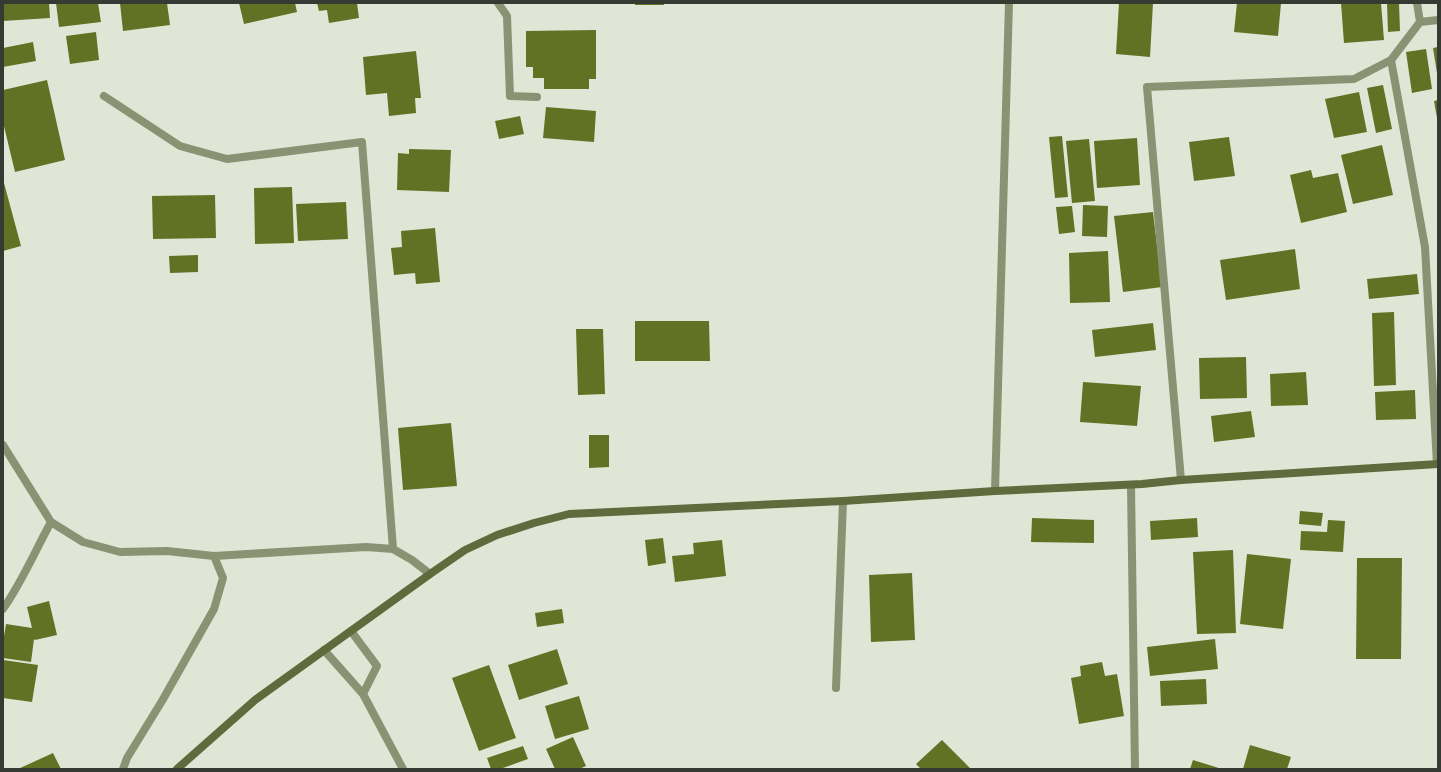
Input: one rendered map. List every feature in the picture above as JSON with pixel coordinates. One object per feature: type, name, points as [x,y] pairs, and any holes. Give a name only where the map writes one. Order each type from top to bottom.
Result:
[{"type":"street","points":[[498,3],[507,16],[510,96],[537,97]]},
{"type":"street","points":[[995,491],[1009,3]]},
{"type":"street","points":[[1417,3],[1420,22]]},
{"type":"street","points":[[1182,480],[1147,87],[1354,79],[1390,60],[1420,22],[1438,20]]},
{"type":"street","points":[[177,769],[256,700],[465,550],[497,535],[569,514],[843,501],[1438,464],[1425,247],[1390,60]]},
{"type":"street","points":[[104,96],[180,146],[227,159],[362,142],[393,549]]},
{"type":"street","points":[[3,446],[50,522],[83,542],[120,552],[167,551],[214,556],[366,547],[393,549],[412,560],[430,574]]},
{"type":"street","points":[[1130,484],[1135,769]]},
{"type":"street","points":[[836,688],[843,501]]},
{"type":"street","points":[[3,609],[15,591],[50,522]]},
{"type":"street","points":[[124,769],[127,758],[162,701],[214,609],[223,578],[214,556]]},
{"type":"street","points":[[351,631],[377,666],[362,694]]},
{"type":"street","points":[[324,650],[362,694],[403,769]]},
{"type":"building","points":[[3,3],[49,3],[50,18],[3,21]]},
{"type":"building","points":[[56,3],[98,3],[101,22],[59,27]]},
{"type":"building","points":[[120,3],[167,3],[170,25],[123,31]]},
{"type":"building","points":[[239,3],[295,3],[297,12],[244,24]]},
{"type":"building","points":[[317,3],[357,3],[359,18],[329,23],[327,10],[319,11]]},
{"type":"building","points":[[635,3],[664,3],[664,5],[635,5]]},
{"type":"building","points":[[1119,3],[1153,3],[1150,57],[1116,54]]},
{"type":"building","points":[[1237,3],[1281,3],[1278,36],[1234,32]]},
{"type":"building","points":[[1341,3],[1381,3],[1384,40],[1344,43]]},
{"type":"building","points":[[1387,3],[1399,3],[1400,31],[1388,32]]},
{"type":"building","points":[[596,30],[596,79],[589,79],[589,89],[544,89],[544,78],[533,78],[533,67],[526,67],[526,31]]},
{"type":"building","points":[[96,32],[99,60],[70,64],[66,36]]},
{"type":"building","points":[[33,42],[36,61],[3,67],[3,48]]},
{"type":"building","points":[[1438,47],[1438,73],[1437,73],[1433,48]]},
{"type":"building","points":[[1426,49],[1432,89],[1412,93],[1406,52]]},
{"type":"building","points":[[416,51],[421,98],[415,98],[416,113],[389,116],[387,93],[366,95],[363,57]]},
{"type":"building","points":[[47,80],[65,160],[15,172],[3,122],[3,90]]},
{"type":"building","points":[[1383,85],[1392,129],[1376,133],[1367,88]]},
{"type":"building","points":[[1359,92],[1367,132],[1334,138],[1325,99]]},
{"type":"building","points":[[1438,100],[1438,118],[1437,118],[1434,101]]},
{"type":"building","points":[[546,107],[596,111],[594,142],[543,138]]},
{"type":"building","points":[[520,116],[524,134],[499,139],[495,121]]},
{"type":"building","points":[[1062,136],[1068,197],[1055,198],[1049,137]]},
{"type":"building","points":[[1229,137],[1235,176],[1194,181],[1189,142]]},
{"type":"building","points":[[1137,138],[1140,185],[1097,188],[1094,141]]},
{"type":"building","points":[[1089,139],[1095,201],[1072,203],[1066,141]]},
{"type":"building","points":[[1382,145],[1393,195],[1353,204],[1341,155]]},
{"type":"building","points":[[409,149],[451,150],[449,192],[397,190],[398,153],[409,154]]},
{"type":"building","points":[[1311,170],[1313,178],[1338,173],[1347,212],[1301,223],[1290,175]]},
{"type":"building","points":[[4,183],[21,246],[3,251],[3,184]]},
{"type":"building","points":[[292,187],[294,243],[255,244],[254,188]]},
{"type":"building","points":[[215,195],[216,238],[153,239],[152,196]]},
{"type":"building","points":[[346,202],[348,239],[298,241],[296,204]]},
{"type":"building","points":[[1083,205],[1108,206],[1107,237],[1082,236]]},
{"type":"building","points":[[1072,206],[1075,232],[1059,234],[1056,207]]},
{"type":"building","points":[[1153,212],[1162,287],[1123,292],[1114,216]]},
{"type":"building","points":[[435,228],[440,282],[416,284],[415,273],[394,275],[391,248],[402,247],[401,231]]},
{"type":"building","points":[[1295,249],[1300,289],[1226,300],[1220,260]]},
{"type":"building","points":[[1108,251],[1110,302],[1070,303],[1069,253]]},
{"type":"building","points":[[198,255],[198,272],[170,273],[169,256]]},
{"type":"building","points":[[1417,274],[1419,294],[1369,299],[1367,279]]},
{"type":"building","points":[[1394,312],[1396,385],[1374,386],[1372,313]]},
{"type":"building","points":[[635,321],[709,321],[710,361],[635,361]]},
{"type":"building","points":[[1153,323],[1156,350],[1095,357],[1092,330]]},
{"type":"building","points":[[576,329],[603,329],[605,394],[578,395]]},
{"type":"building","points":[[1246,357],[1247,398],[1200,399],[1199,358]]},
{"type":"building","points":[[1306,372],[1308,405],[1271,406],[1270,374]]},
{"type":"building","points":[[1083,382],[1141,386],[1137,426],[1080,422]]},
{"type":"building","points":[[1415,390],[1416,419],[1376,420],[1375,392]]},
{"type":"building","points":[[1251,411],[1255,437],[1214,442],[1211,416]]},
{"type":"building","points":[[451,423],[457,486],[403,490],[398,428]]},
{"type":"building","points":[[589,435],[609,435],[609,467],[589,468]]},
{"type":"building","points":[[1300,511],[1323,513],[1321,526],[1299,524]]},
{"type":"building","points":[[1032,518],[1094,520],[1094,543],[1031,542]]},
{"type":"building","points":[[1197,518],[1198,537],[1151,540],[1150,521]]},
{"type":"building","points":[[1328,520],[1345,521],[1343,552],[1300,550],[1301,531],[1327,532]]},
{"type":"building","points":[[663,538],[666,563],[648,566],[645,540]]},
{"type":"building","points":[[722,540],[726,576],[675,582],[672,556],[694,554],[693,543]]},
{"type":"building","points":[[1233,550],[1236,633],[1197,634],[1193,552]]},
{"type":"building","points":[[1247,554],[1291,559],[1283,629],[1240,624]]},
{"type":"building","points":[[1357,558],[1402,558],[1401,659],[1356,659]]},
{"type":"building","points":[[912,573],[915,640],[871,642],[869,575]]},
{"type":"building","points":[[49,601],[57,635],[34,639],[31,662],[3,658],[3,642],[6,624],[32,628],[27,607]]},
{"type":"building","points":[[562,609],[564,623],[537,627],[535,613]]},
{"type":"building","points":[[1215,639],[1218,669],[1150,676],[1147,647]]},
{"type":"building","points":[[557,649],[568,684],[519,700],[508,665]]},
{"type":"building","points":[[3,660],[38,665],[32,702],[3,698]]},
{"type":"building","points":[[1102,662],[1105,676],[1117,674],[1124,716],[1079,724],[1071,678],[1081,676],[1080,666]]},
{"type":"building","points":[[489,665],[516,738],[479,751],[452,678]]},
{"type":"building","points":[[1206,679],[1207,704],[1161,706],[1160,681]]},
{"type":"building","points":[[579,696],[589,729],[555,739],[545,706]]},
{"type":"building","points":[[573,737],[586,766],[579,769],[555,769],[546,749]]},
{"type":"building","points":[[942,740],[971,769],[921,769],[916,764]]},
{"type":"building","points":[[1250,745],[1291,757],[1287,769],[1243,769]]},
{"type":"building","points":[[523,746],[528,759],[500,769],[491,769],[487,758]]},
{"type":"building","points":[[53,753],[61,769],[18,769]]},
{"type":"building","points":[[1193,760],[1222,769],[1190,769]]}]
